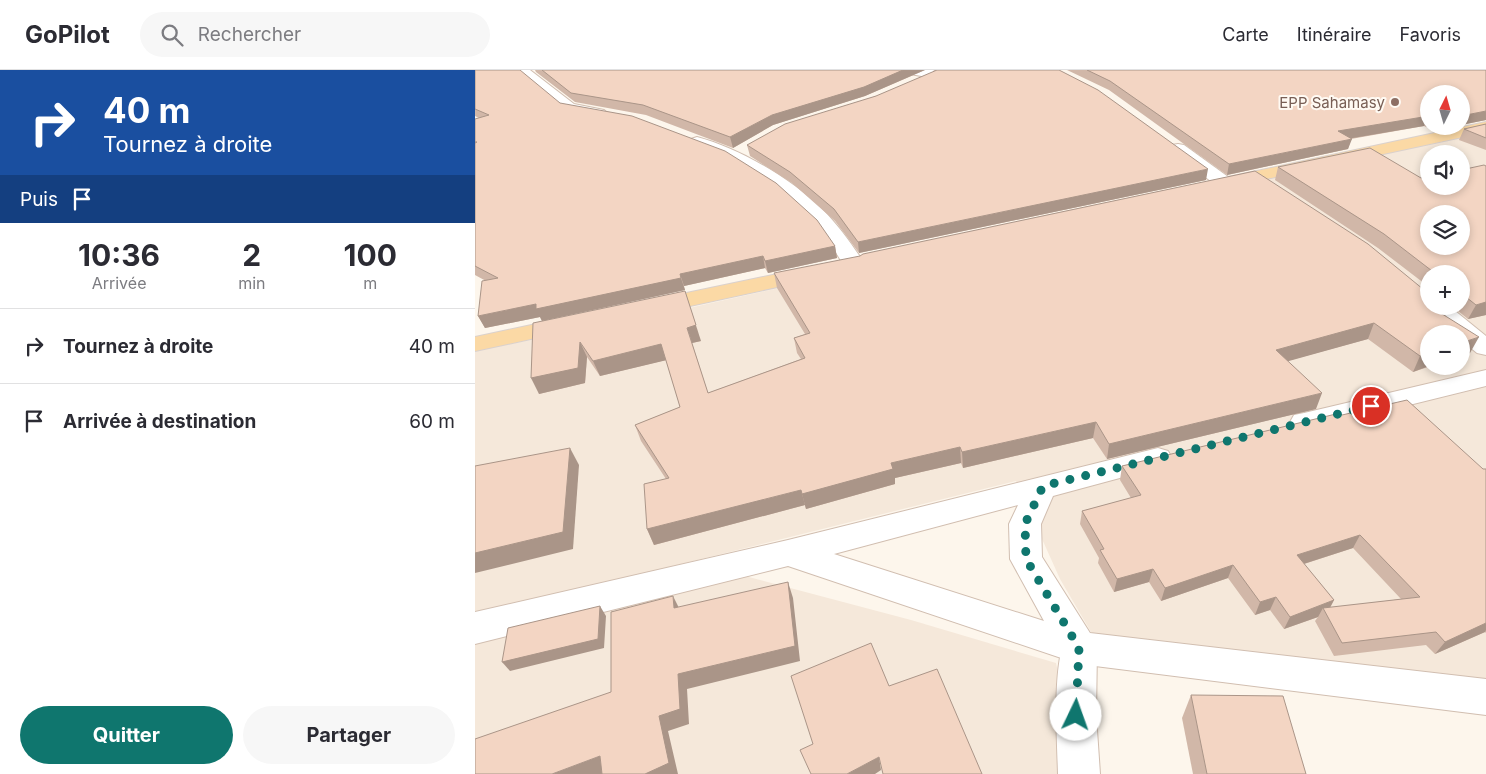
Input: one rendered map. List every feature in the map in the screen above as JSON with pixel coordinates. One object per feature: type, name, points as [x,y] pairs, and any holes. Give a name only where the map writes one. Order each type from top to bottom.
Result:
[{"type":"main road","points":[[1196,189],[1486,127]]},
{"type":"main road","points":[[631,311],[847,266]]},
{"type":"main road","points":[[475,344],[592,320]]},
{"type":"street","points":[[521,70],[569,108],[613,115]]},
{"type":"street","points":[[910,70],[937,72]]},
{"type":"street","points":[[906,87],[937,72]]},
{"type":"street","points":[[683,136],[741,152],[827,226],[847,266]]},
{"type":"street","points":[[1164,139],[1225,183]]},
{"type":"street","points":[[1255,177],[1279,194]]},
{"type":"street","points":[[1445,315],[1486,348]]},
{"type":"street","points":[[1274,429],[1486,378]]},
{"type":"street","points":[[475,628],[788,553],[1188,450]]},
{"type":"street","points":[[1043,486],[1025,524],[1026,559],[1079,648],[1076,715],[1079,774]]},
{"type":"street","points":[[788,553],[1079,648],[1486,697]]},
{"type":"shaded area","points":[[1486,131],[1486,683],[1098,644],[1060,579],[1016,481],[475,615],[475,351],[653,316],[1420,146],[1420,195],[1470,195],[1470,145],[1423,145]]},
{"type":"shaded area","points":[[726,571],[911,620],[1056,663],[1067,715],[1069,774],[475,774],[475,637]]},
{"type":"building","points":[[475,70],[520,70],[560,103],[632,116],[725,151],[776,183],[817,220],[835,246],[765,261],[763,256],[680,274],[681,278],[536,309],[536,304],[478,316],[482,281],[498,278],[475,266],[475,143],[477,142],[475,142],[475,119],[489,115],[475,109]]},
{"type":"building","points":[[542,70],[903,70],[864,87],[772,115],[730,137],[643,105],[571,93]]},
{"type":"building","points":[[937,70],[1059,70],[1098,90],[1208,169],[858,242],[834,209],[790,172],[747,145],[785,124],[876,96]]},
{"type":"building","points":[[1087,70],[1486,70],[1486,111],[1470,114],[1470,85],[1420,85],[1420,117],[1338,131],[1352,139],[1229,164],[1110,81]]},
{"type":"building","points":[[1486,124],[1486,138],[1470,131],[1470,128]]},
{"type":"building","points":[[1370,148],[1420,177],[1420,195],[1470,195],[1470,168],[1486,166],[1486,302],[1476,305],[1470,300],[1470,265],[1424,265],[1384,234],[1278,167]]},
{"type":"building","points":[[1255,171],[1368,244],[1420,287],[1420,315],[1444,315],[1460,325],[1420,325],[1420,356],[1374,323],[1276,350],[1322,393],[1109,444],[1096,422],[962,452],[960,447],[891,463],[893,469],[802,494],[801,490],[647,529],[644,484],[669,478],[635,425],[680,407],[661,344],[593,361],[580,342],[578,368],[531,378],[533,323],[685,291],[696,325],[687,328],[708,393],[805,358],[794,338],[810,333],[774,273]]},
{"type":"building","points":[[1470,331],[1479,337],[1470,340]]},
{"type":"building","points":[[1407,400],[1483,469],[1486,469],[1486,623],[1445,642],[1436,632],[1342,643],[1323,608],[1420,597],[1360,535],[1297,555],[1334,600],[1290,617],[1276,597],[1260,602],[1233,565],[1165,588],[1153,569],[1117,579],[1100,550],[1104,549],[1082,511],[1141,495],[1122,466],[1340,413],[1342,415]]},
{"type":"building","points":[[570,448],[563,532],[475,553],[475,466]]},
{"type":"building","points":[[788,582],[795,646],[678,674],[680,709],[659,716],[669,763],[645,774],[602,774],[600,756],[552,774],[475,774],[475,739],[611,692],[611,612],[673,596],[674,608]]},
{"type":"building","points":[[600,606],[598,639],[502,662],[508,628]]},
{"type":"building","points":[[871,643],[889,686],[937,669],[982,774],[883,774],[879,757],[847,774],[811,774],[800,750],[813,744],[791,676]]},
{"type":"building","points":[[1191,695],[1283,696],[1306,774],[1207,774]]},
{"type":"place","name":"EPP Sahamasy","points":[[1395,102]]},
{"type":"route","points":[[1076,715],[1079,648],[1026,559],[1025,524],[1043,486],[1371,406]]}]
